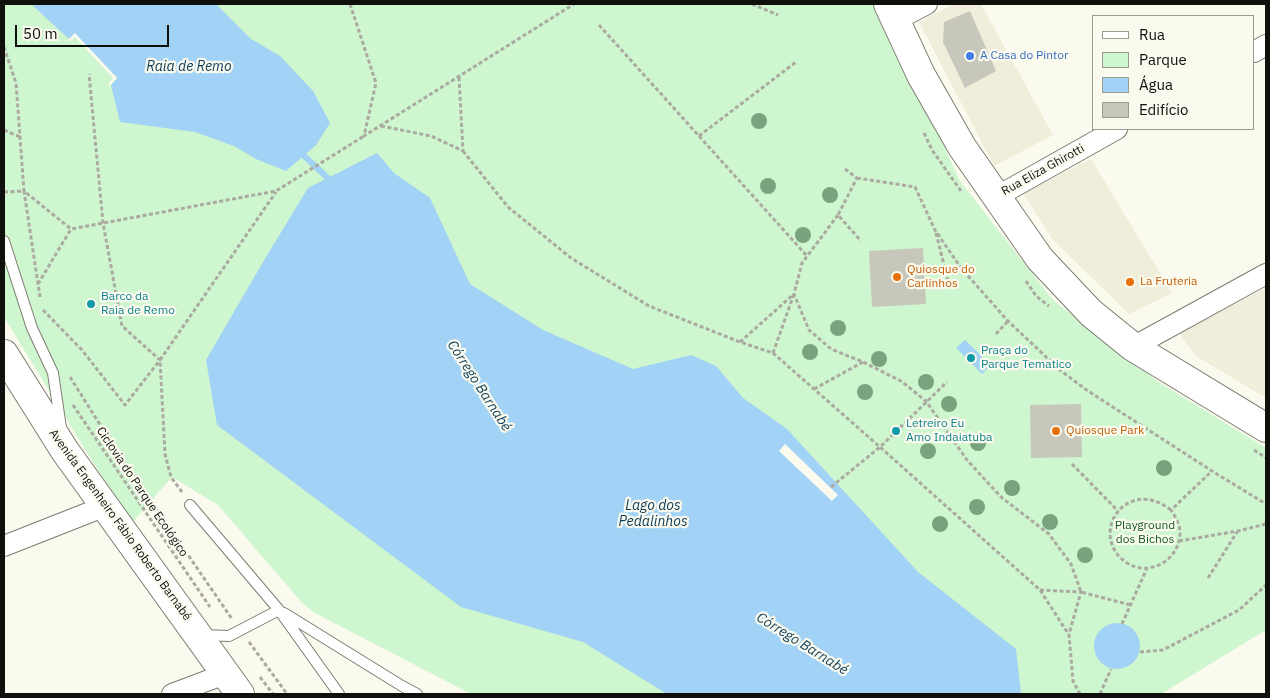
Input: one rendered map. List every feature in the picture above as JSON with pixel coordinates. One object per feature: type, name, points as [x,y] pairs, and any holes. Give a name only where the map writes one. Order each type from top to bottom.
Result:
[{"type":"main road","points":[[898,9],[921,75],[962,147],[1040,259],[1091,314],[1133,347],[1266,428]]},
{"type":"main road","name":"Avenida Engenheiro Fábio Roberto Barnabé","points":[[4,354],[103,507],[232,684]]},
{"type":"street","points":[[898,9],[928,4]]},
{"type":"street","points":[[1255,51],[1266,45]]},
{"type":"street","name":"Rua Eliza Ghirotti","points":[[996,197],[1115,130]]},
{"type":"street","points":[[1133,347],[1266,274]]},
{"type":"street","points":[[4,546],[103,507]]},
{"type":"street","points":[[172,694],[232,684]]},
{"type":"lane","points":[[4,241],[32,328],[53,374],[65,451]]},
{"type":"lane","points":[[190,505],[279,610],[339,694]]},
{"type":"lane","points":[[198,635],[229,636],[279,610]]},
{"type":"lane","points":[[279,610],[417,694]]},
{"type":"path","points":[[350,4],[376,83],[364,136]]},
{"type":"path","points":[[38,284],[71,229],[276,191],[574,4]]},
{"type":"path","points":[[752,4],[778,15]]},
{"type":"path","points":[[599,25],[807,256]]},
{"type":"path","points":[[4,47],[16,83],[24,191],[40,300]]},
{"type":"path","points":[[699,136],[796,62]]},
{"type":"path","points":[[89,74],[103,223],[122,326],[160,360],[165,454],[171,477],[190,505]]},
{"type":"path","points":[[459,77],[462,151]]},
{"type":"path","points":[[380,126],[431,136],[462,151],[508,207],[571,258],[649,306],[773,354],[1040,590],[1069,635]]},
{"type":"path","points":[[4,130],[20,137]]},
{"type":"path","points":[[845,169],[857,178],[916,187],[935,230],[949,285]]},
{"type":"path","points":[[773,354],[794,294],[802,263],[838,215],[857,178]]},
{"type":"path","points":[[4,192],[24,191],[71,229]]},
{"type":"path","points":[[32,328],[41,308],[82,350],[125,405],[160,360],[276,191]]},
{"type":"path","points":[[838,215],[861,241]]},
{"type":"path","points":[[935,230],[961,268],[1008,321],[1068,376],[1212,472],[1266,504]]},
{"type":"path","points":[[740,342],[794,294]]},
{"type":"path","points":[[794,294],[809,330],[831,349],[901,381],[926,401],[967,460],[1001,497],[1048,534],[1071,564],[1081,592],[1069,635],[1074,681],[1080,694]]},
{"type":"path","points":[[996,334],[1008,321]]},
{"type":"path","points":[[814,389],[863,362]]},
{"type":"path","points":[[65,370],[116,450],[240,630],[287,694]]},
{"type":"path","name":"Ciclovia do Parque Ecológico","points":[[53,374],[229,636]]},
{"type":"path","points":[[831,487],[880,447],[947,382]]},
{"type":"path","points":[[1072,464],[1118,511]]},
{"type":"path","points":[[1171,510],[1212,472]]},
{"type":"path","points":[[1145,499],[1162,503],[1171,510],[1177,519],[1180,530],[1175,552],[1158,566],[1136,567],[1126,563],[1112,545],[1110,534],[1112,521],[1118,511],[1127,503],[1145,499]]},
{"type":"path","points":[[1179,541],[1238,531],[1266,524]]},
{"type":"path","points":[[1208,578],[1238,531]]},
{"type":"path","points":[[1122,624],[1147,568]]},
{"type":"path","points":[[1140,652],[1163,650],[1240,610],[1266,585]]},
{"type":"path","points":[[1040,590],[1081,592],[1131,605]]},
{"type":"path","points":[[1100,694],[1111,669]]},
{"type":"path","points":[[256,672],[273,694]]},
{"type":"shaded area","points":[[954,4],[981,4],[1053,135],[994,166],[919,22]]},
{"type":"shaded area","points":[[1091,159],[1172,293],[1129,314],[1053,240],[1023,193]]},
{"type":"shaded area","points":[[1266,288],[1266,398],[1196,356],[1179,333]]},
{"type":"green space","name":"Playground dos Bichos","points":[[4,4],[878,4],[960,181],[1052,299],[1157,381],[1266,448],[1266,630],[1161,694],[471,694],[315,613],[303,604],[218,505],[172,477],[131,524],[4,317]]},
{"type":"water","name":"Raia de Remo","points":[[31,4],[216,4],[251,39],[280,56],[313,91],[330,123],[316,145],[286,171],[256,159],[234,146],[195,132],[120,122],[111,85],[117,78],[75,34],[69,39]]},
{"type":"water","name":"Lago dos Pedalinhos","points":[[377,153],[394,173],[430,198],[470,284],[543,330],[633,369],[691,355],[716,366],[743,398],[787,429],[918,572],[1016,649],[1021,694],[667,694],[583,642],[461,607],[217,425],[206,360],[266,257],[308,188]]},
{"type":"water","points":[[965,340],[991,365],[982,374],[956,348]]},
{"type":"water","points":[[1117,623],[1130,627],[1136,633],[1140,646],[1136,659],[1130,665],[1117,669],[1104,665],[1098,659],[1094,646],[1098,633],[1104,627]]},
{"type":"pier","points":[[75,33],[117,78],[109,87],[109,83],[113,78],[75,37],[67,41]]},
{"type":"pier","points":[[785,444],[838,495],[832,501],[779,451]]},
{"type":"building","name":"A Casa do Pintor","points":[[970,11],[996,71],[965,88],[943,42],[944,22]]},
{"type":"building","name":"Quiosque do Carlinhos","points":[[923,248],[926,304],[872,307],[869,251]]},
{"type":"building","name":"Quiosque Park","points":[[1081,404],[1082,457],[1031,458],[1030,405]]},
{"type":"waterway","name":"Córrego Barnabé","points":[[298,150],[332,182]]},
{"type":"place","name":"A Casa do Pintor","points":[[970,56]]},
{"type":"place","name":"Quiosque do Carlinhos","points":[[897,277]]},
{"type":"place","name":"La Fruteria","points":[[1130,282]]},
{"type":"place","name":"Barco da Raia de Remo","points":[[91,304]]},
{"type":"place","name":"Praça do Parque Tematico","points":[[971,358]]},
{"type":"place","name":"Letreiro Eu Amo Indaiatuba","points":[[896,431]]},
{"type":"place","name":"Quiosque Park","points":[[1056,431]]}]
